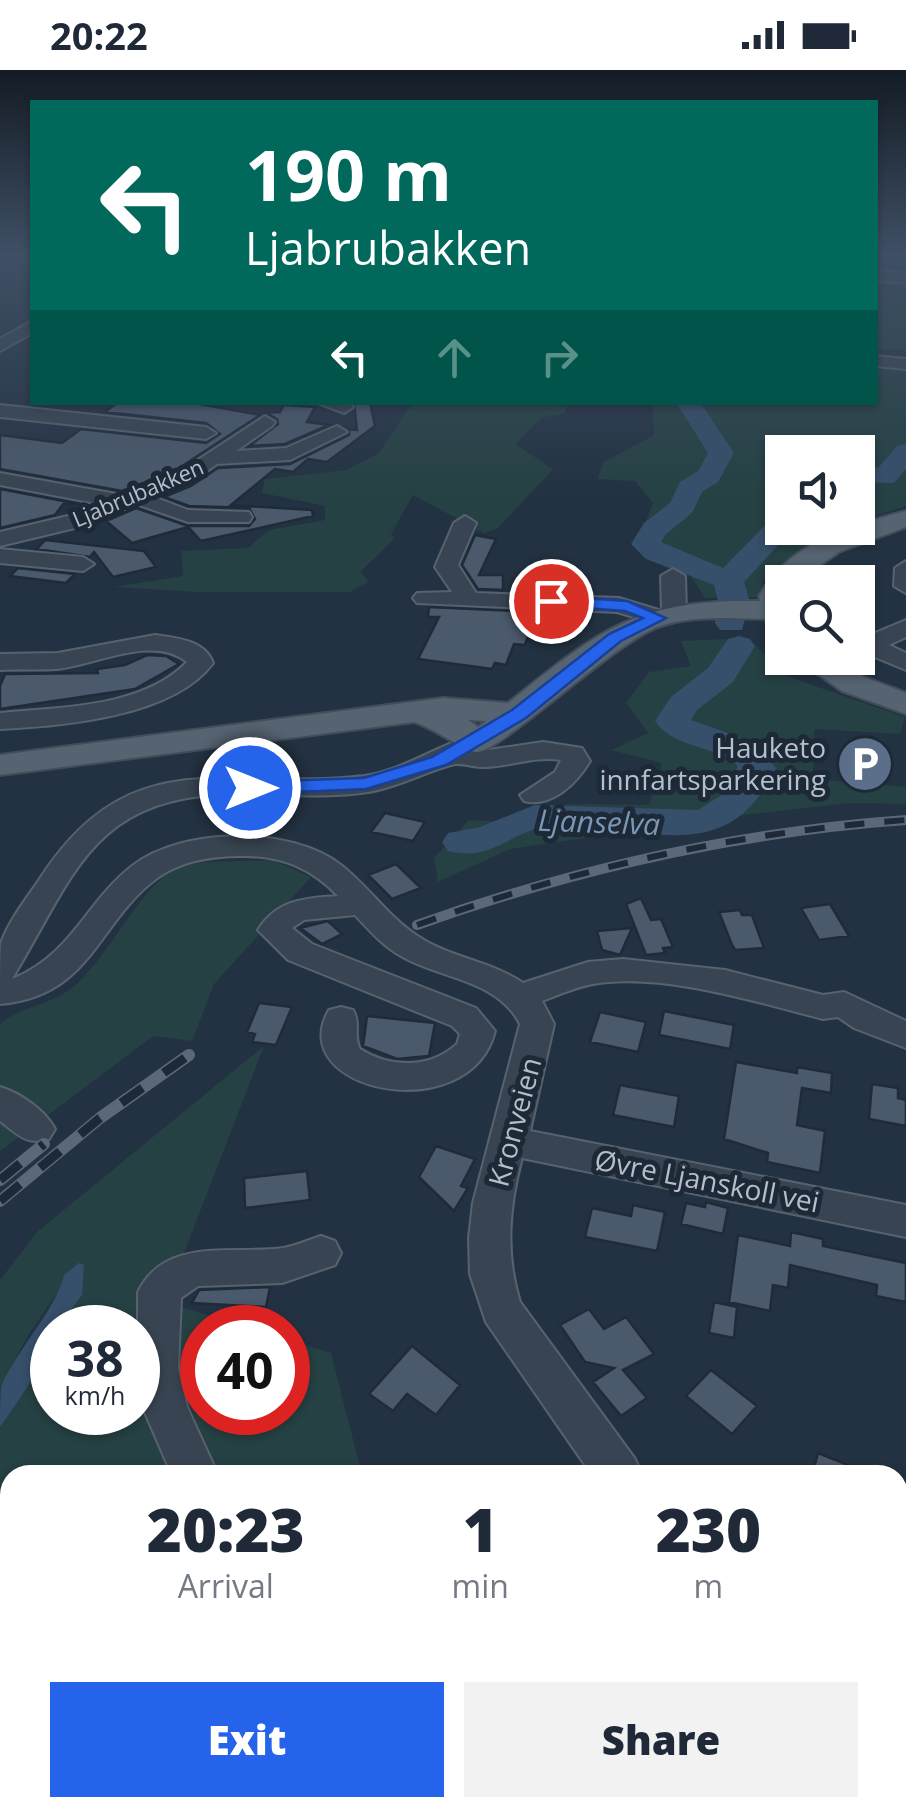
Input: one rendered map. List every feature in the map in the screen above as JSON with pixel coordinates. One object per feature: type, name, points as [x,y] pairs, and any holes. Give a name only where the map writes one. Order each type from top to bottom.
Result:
[{"type":"main road","points":[[875,530],[906,518]]},
{"type":"main road","points":[[799,565],[839,545]]},
{"type":"main road","points":[[818,565],[840,545]]},
{"type":"main road","points":[[420,713],[450,722],[461,751],[519,714],[608,642],[666,615],[718,610],[765,613]]},
{"type":"main road","points":[[875,663],[906,688]]},
{"type":"main road","points":[[838,675],[906,704]]},
{"type":"main road","points":[[0,765],[454,708],[519,714]]},
{"type":"street","points":[[0,411],[206,433]]},
{"type":"street","name":"Ljabrubakken","points":[[0,539],[58,526],[192,475],[265,422]]},
{"type":"street","points":[[217,458],[290,454],[337,432]]},
{"type":"street","points":[[0,479],[132,499],[216,519],[241,517]]},
{"type":"street","points":[[465,523],[446,566],[457,576],[467,599]]},
{"type":"street","points":[[0,556],[84,564]]},
{"type":"street","points":[[906,568],[906,586]]},
{"type":"street","points":[[425,598],[580,603],[634,607],[666,615],[674,576]]},
{"type":"street","points":[[554,580],[573,588],[580,603]]},
{"type":"street","points":[[875,640],[906,627]]},
{"type":"street","points":[[0,662],[58,661],[155,642],[191,650],[200,663],[186,678],[124,703],[1,720]]},
{"type":"street","points":[[875,653],[906,662]]},
{"type":"street","points":[[0,970],[82,843],[120,809],[153,796],[189,789],[342,786],[391,778],[461,751],[470,760],[551,748],[572,754],[576,761],[566,778],[534,795]]},
{"type":"street","points":[[0,992],[32,984],[70,962],[86,947],[129,884],[155,865],[182,854],[225,848],[297,853],[322,867],[411,948],[498,982],[520,996],[588,973],[623,970],[725,982],[823,1007],[844,1004],[866,1019],[906,1035]]},
{"type":"street","points":[[342,1018],[342,1051],[352,1061],[377,1073],[432,1074],[462,1061],[478,1044],[478,1031],[464,1017],[300,952],[274,930],[278,920],[290,912],[340,909],[362,903]]},
{"type":"street","name":"Kronveien","points":[[520,996],[530,1006],[537,1024],[535,1046],[492,1212],[486,1261],[490,1283],[502,1309],[612,1465]]},
{"type":"street","points":[[0,1101],[36,1129]]},
{"type":"street","name":"Øvre Ljanskoll vei","points":[[508,1142],[906,1221]]},
{"type":"street","points":[[190,1465],[165,1408],[156,1368],[162,1310],[159,1292],[177,1274],[199,1266],[290,1264],[321,1253]]},
{"type":"green space","points":[[878,335],[906,335],[906,350],[878,349]]},
{"type":"green space","points":[[878,366],[906,370],[906,506],[875,516],[875,435],[765,435],[765,545],[812,545],[779,565],[765,565],[758,597],[705,598],[690,575],[637,545],[653,503],[635,481],[597,479],[604,462],[654,435],[653,407],[650,405],[878,405]]},
{"type":"green space","points":[[411,405],[567,405],[565,413],[541,418],[515,444],[553,469],[498,528],[484,533],[413,495],[391,534],[394,539],[361,571],[368,582],[350,592],[199,592],[114,587],[183,576],[181,551],[248,548],[269,530],[325,520],[325,506],[262,493],[265,479],[346,470],[379,453]]},
{"type":"green space","points":[[729,639],[755,645],[765,654],[765,675],[787,675],[905,717],[900,734],[814,729],[813,779],[906,787],[906,804],[849,803],[510,849],[438,882],[434,858],[469,820],[540,824],[567,804],[649,805],[662,763],[611,750],[648,733],[626,703],[649,672],[691,666],[681,641]]},
{"type":"green space","points":[[273,860],[311,877],[214,984],[192,1041],[153,1036],[0,1151],[0,1024],[61,995],[84,977],[166,875],[202,863]]},
{"type":"green space","points":[[264,1046],[165,1302],[180,1307],[180,1435],[310,1435],[310,1347],[331,1353],[359,1465],[0,1465],[0,1427],[30,1374],[30,1435],[160,1435],[160,1305],[74,1305],[82,1295],[82,1282],[64,1275],[49,1305],[30,1305],[30,1333],[0,1388],[0,1280],[37,1232]]},
{"type":"water","points":[[79,1263],[84,1265],[82,1295],[74,1305],[51,1305],[60,1288],[64,1275]]},
{"type":"water","points":[[30,1338],[30,1381],[0,1427],[1,1387]]},
{"type":"building","points":[[114,405],[205,405],[260,415],[173,472],[122,491],[0,469],[0,435],[62,443],[81,429],[206,443],[220,434],[206,423],[105,412]]},
{"type":"building","points":[[284,405],[315,407],[307,422],[329,425],[285,444],[249,446],[278,424],[277,419],[266,413],[280,412]]},
{"type":"building","points":[[354,405],[371,405],[375,426],[327,462],[308,459],[293,472],[275,469],[231,505],[312,510],[313,516],[201,541],[188,527],[132,543],[106,521],[136,508],[188,526],[249,526],[255,519],[249,508],[189,506],[164,497],[191,486],[218,468],[290,464],[349,435],[349,429],[357,430]]},
{"type":"building","points":[[0,489],[79,504],[64,503],[55,515],[0,528]]},
{"type":"building","points":[[475,535],[496,539],[479,575],[503,575],[503,590],[478,589],[462,565]]},
{"type":"building","points":[[45,540],[144,551],[156,567],[113,577],[94,552],[90,557],[37,549]]},
{"type":"building","points":[[18,568],[75,574],[66,583],[10,576]]},
{"type":"building","points":[[429,607],[536,614],[525,645],[514,644],[506,665],[495,663],[492,669],[418,659],[439,617],[428,617]]},
{"type":"building","points":[[147,655],[166,656],[179,664],[135,689],[0,709],[0,686],[5,674],[98,673],[97,669],[125,665]]},
{"type":"building","points":[[385,813],[425,822],[413,841],[371,832]]},
{"type":"building","points":[[396,864],[421,888],[392,899],[368,875]]},
{"type":"building","points":[[641,898],[651,920],[661,919],[673,947],[663,948],[665,953],[646,955],[626,904]]},
{"type":"building","points":[[830,904],[849,936],[819,940],[801,908]]},
{"type":"building","points":[[740,910],[742,915],[752,915],[764,948],[735,950],[719,912]]},
{"type":"building","points":[[328,921],[342,934],[322,944],[300,928]]},
{"type":"building","points":[[632,928],[620,955],[602,950],[597,931]]},
{"type":"building","points":[[259,1003],[292,1007],[276,1045],[252,1042],[255,1034],[247,1032]]},
{"type":"building","points":[[664,1011],[734,1025],[730,1049],[659,1035]]},
{"type":"building","points":[[600,1012],[646,1022],[638,1052],[590,1042]]},
{"type":"building","points":[[367,1016],[435,1023],[429,1056],[397,1059],[363,1046]]},
{"type":"building","points":[[736,1062],[797,1073],[797,1067],[832,1073],[831,1093],[802,1088],[797,1125],[825,1131],[820,1173],[767,1162],[768,1153],[724,1139]]},
{"type":"building","points":[[872,1084],[898,1088],[898,1098],[906,1100],[906,1126],[869,1119]]},
{"type":"building","points":[[620,1085],[679,1096],[674,1127],[613,1115]]},
{"type":"building","points":[[436,1146],[475,1159],[461,1186],[468,1188],[454,1211],[419,1177]]},
{"type":"building","points":[[307,1171],[310,1200],[245,1208],[244,1178]]},
{"type":"building","points":[[706,1202],[728,1208],[723,1234],[681,1224],[686,1203],[705,1207]]},
{"type":"building","points":[[633,1205],[665,1212],[657,1251],[585,1237],[592,1208],[631,1216]]},
{"type":"building","points":[[791,1232],[823,1239],[823,1246],[906,1263],[906,1302],[876,1296],[877,1285],[790,1265],[788,1288],[773,1285],[770,1311],[729,1302],[738,1235],[790,1246]]},
{"type":"building","points":[[270,1287],[266,1305],[192,1303],[199,1290]]},
{"type":"building","points":[[714,1302],[737,1307],[734,1338],[709,1333]]},
{"type":"building","points":[[589,1309],[604,1329],[626,1317],[654,1354],[623,1370],[647,1398],[621,1416],[593,1382],[614,1368],[585,1362],[560,1325]]},
{"type":"building","points":[[412,1346],[460,1385],[436,1415],[407,1394],[393,1411],[369,1394]]},
{"type":"building","points":[[711,1370],[757,1406],[732,1434],[686,1396]]},
{"type":"building","points":[[818,1453],[848,1465],[815,1465]]},
{"type":"waterway","name":"Ljanselva","points":[[690,405],[721,453],[709,476],[690,488],[682,507],[654,529],[646,544],[656,553],[728,580]]},
{"type":"waterway","points":[[875,476],[885,477],[906,452]]},
{"type":"waterway","points":[[728,580],[765,545]]},
{"type":"waterway","name":"Ljanselva","points":[[728,580],[734,602],[731,623]]},
{"type":"waterway","name":"Ljanselva","points":[[462,842],[492,836],[535,817],[600,817],[676,824],[709,820],[724,813],[748,788],[758,768],[752,758],[733,745],[677,727],[673,721],[683,704],[721,675],[739,646]]},
{"type":"railway","points":[[417,925],[537,886],[658,856],[781,833],[906,820]]},
{"type":"railway","points":[[0,1201],[100,1118],[189,1055]]},
{"type":"railway","points":[[0,1180],[44,1144]]},
{"type":"place","name":"Hauketo innfartsparkering","points":[[865,764]]},
{"type":"route","points":[[250,788],[366,784],[439,761],[478,742],[519,714],[615,638],[657,618],[627,606],[551,601]]}]
